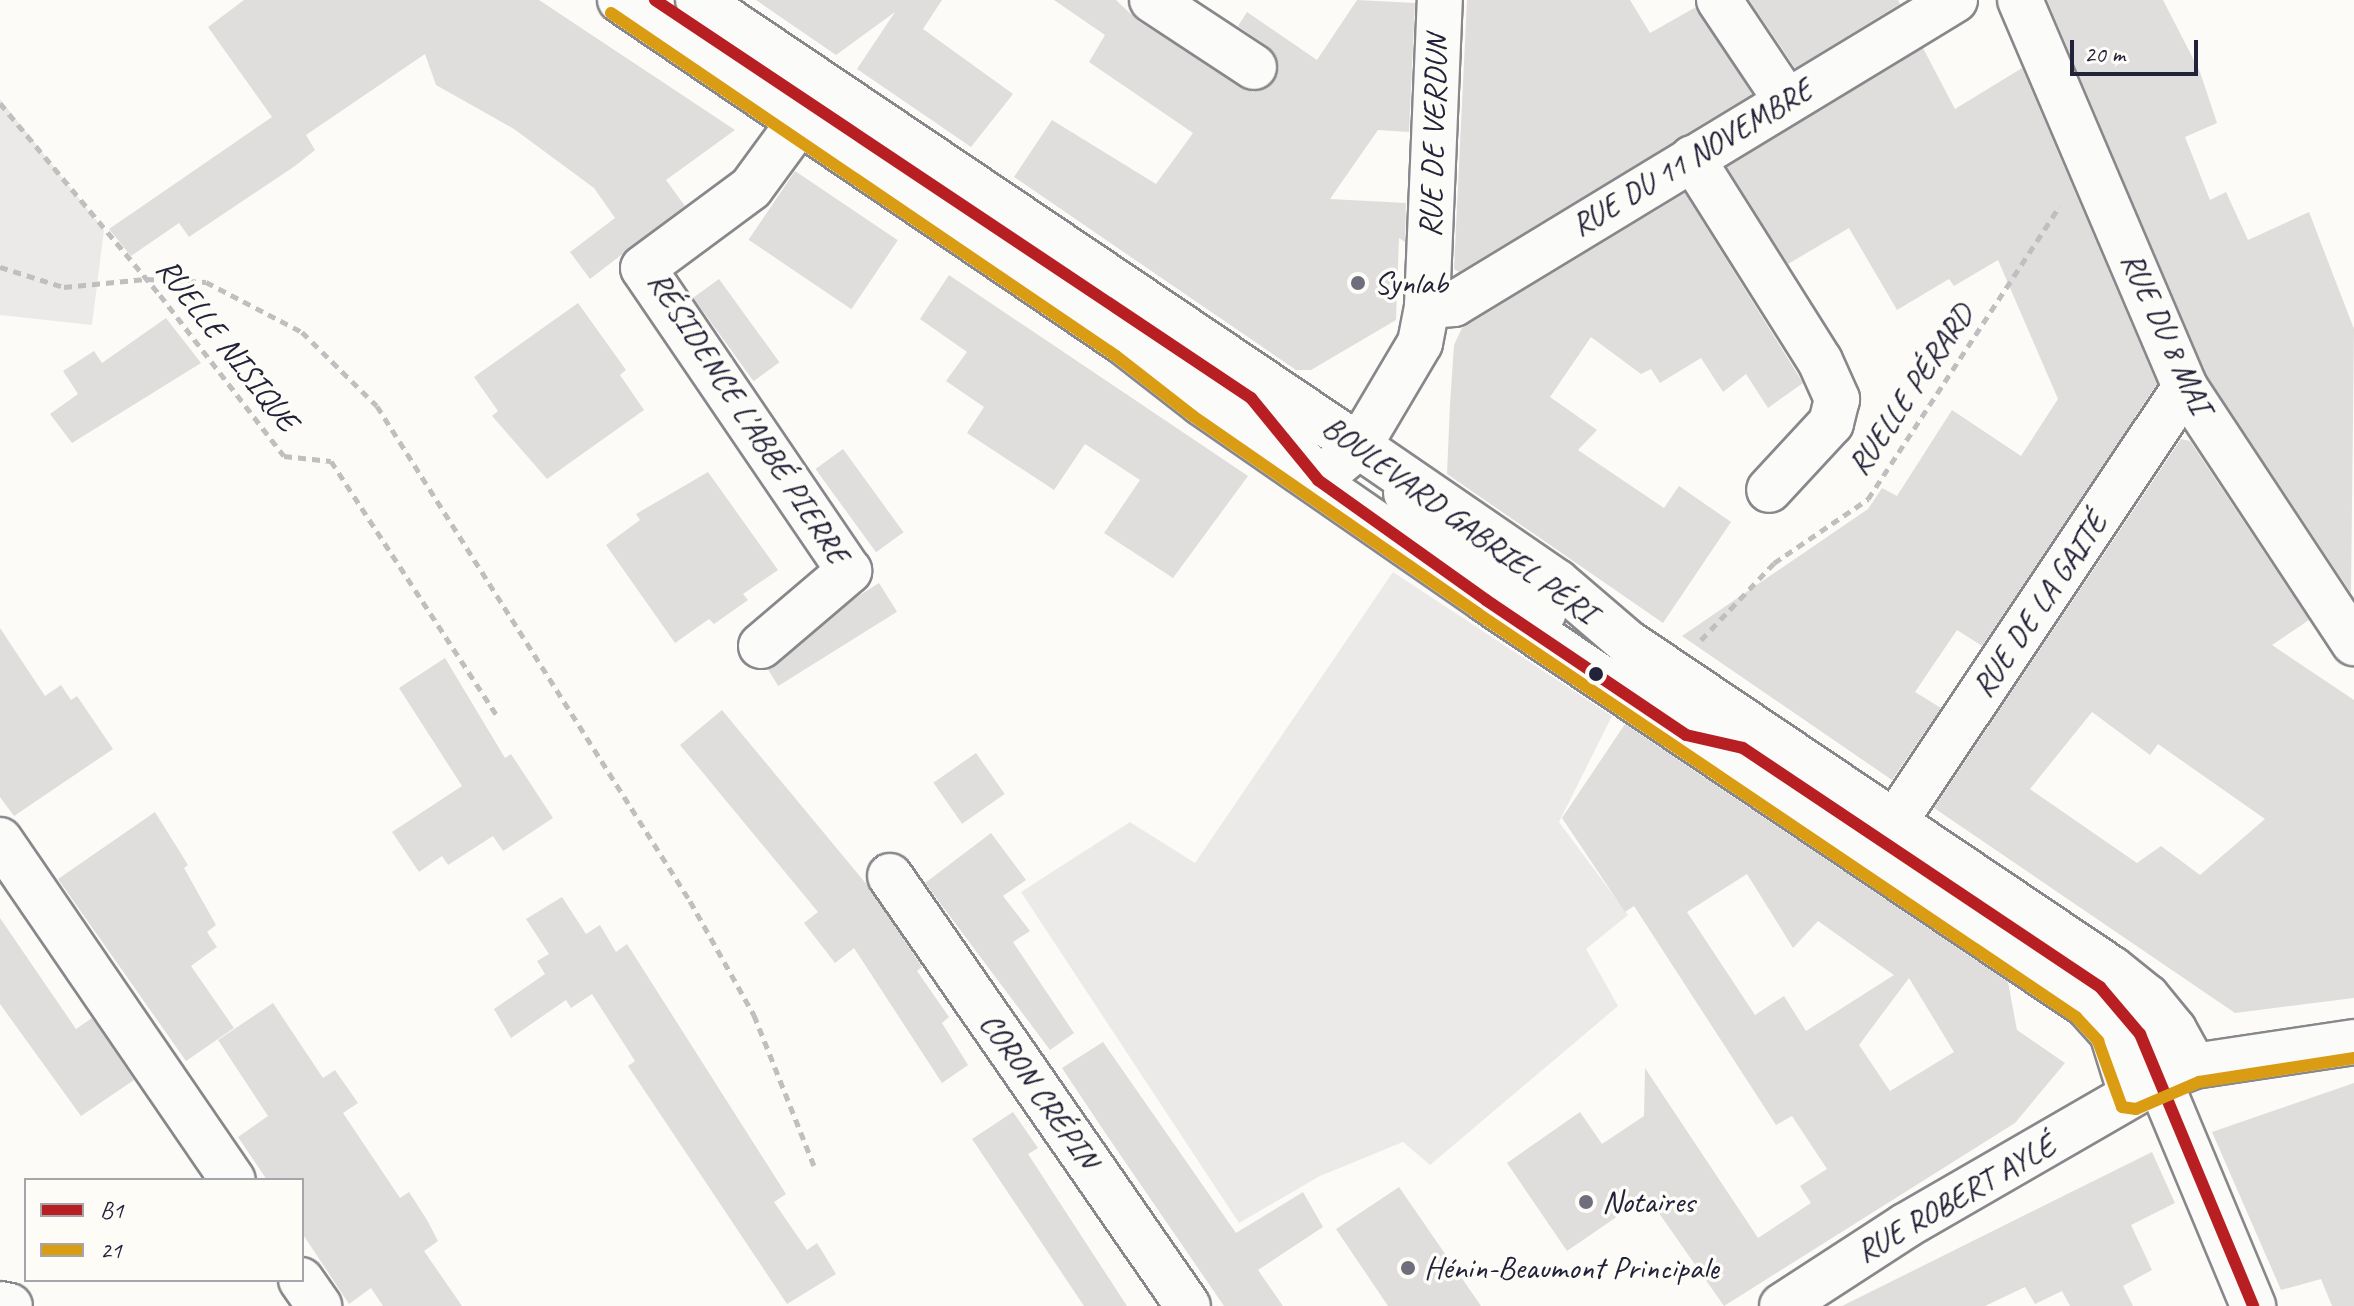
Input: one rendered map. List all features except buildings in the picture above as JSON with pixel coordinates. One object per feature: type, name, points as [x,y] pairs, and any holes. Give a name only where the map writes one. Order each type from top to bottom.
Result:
[{"type":"main road","name":"BOULEVARD GABRIEL PÉRI","points":[[620,0],[800,121],[1686,735],[2087,1005],[2161,1080],[2174,1030],[2147,997],[1669,671],[1557,582],[698,0]]},
{"type":"main road","points":[[655,0],[1251,398],[1318,480]]},
{"type":"main road","points":[[1152,0],[1254,67]]},
{"type":"main road","name":"RUE DE VERDUN","points":[[1318,480],[1359,446],[1407,373],[1420,343],[1427,306],[1440,0]]},
{"type":"main road","points":[[1719,0],[1786,100]]},
{"type":"main road","name":"RUE DU 11 NOVEMBRE","points":[[1427,306],[1454,304],[1955,0]]},
{"type":"main road","name":"RUE DU 8 MAI","points":[[2020,0],[2185,387],[2354,643]]},
{"type":"main road","name":"RÉSIDENCE L'ABBÉ PIERRE","points":[[761,646],[849,571],[643,268],[751,188],[800,121]]},
{"type":"main road","points":[[1692,158],[1820,361],[1837,399],[1831,423],[1769,490]]},
{"type":"main road","name":"RUE DE LA GAITÉ","points":[[1894,823],[2185,387]]},
{"type":"main road","points":[[1359,446],[1498,582],[1672,698],[1726,709]]},
{"type":"main road","points":[[0,840],[232,1178]]},
{"type":"main road","name":"CORON CRÉPIN","points":[[890,876],[1188,1306]]},
{"type":"main road","points":[[2253,1306],[2179,1131],[2161,1080],[2354,1042]]},
{"type":"main road","name":"RUE ROBERT AYLÉ","points":[[1782,1306],[1905,1226],[2161,1080]]},
{"type":"main road","points":[[302,1282],[319,1306]]},
{"type":"main road","points":[[0,1304],[10,1306]]},
{"type":"path","name":"RUELLE NISIQUE","points":[[0,103],[146,279],[284,456],[331,461],[498,717]]},
{"type":"path","name":"RUELLE PÉRARD","points":[[1669,671],[1774,563],[1868,499],[2069,193],[2098,183]]},
{"type":"path","points":[[0,267],[64,287],[146,279],[206,282],[302,332],[377,406],[690,901],[754,1015],[814,1166]]},
{"type":"shaded area","points":[[0,99],[104,230],[92,325],[0,315]]},
{"type":"shaded area","points":[[1393,572],[1612,716],[1559,822],[1628,915],[1586,949],[1618,1006],[1430,1165],[1403,1142],[1320,1176],[1239,1223],[1021,892],[1130,822],[1195,863]]},
{"type":"transit line","name":"B1","points":[[655,0],[1251,398],[1318,480],[1486,600],[1686,735],[1743,748],[2100,987],[2140,1034],[2253,1306]]},
{"type":"transit line","name":"21","points":[[611,13],[1116,356],[1193,416],[1477,613],[2076,1017],[2098,1041],[2122,1107],[2136,1109],[2199,1082],[2354,1058]]},
{"type":"place","name":"Synlab","points":[[1358,283]]},
{"type":"place","name":"Notaires","points":[[1586,1202]]},
{"type":"place","name":"Hénin-Beaumont Principale","points":[[1408,1268]]}]
